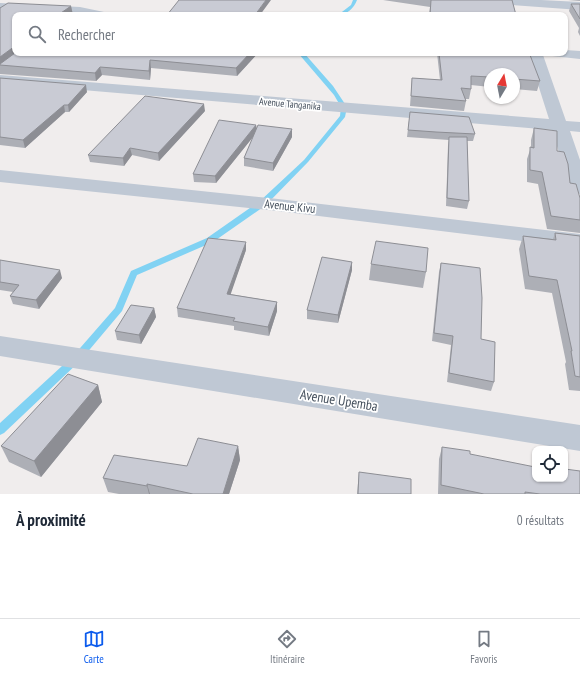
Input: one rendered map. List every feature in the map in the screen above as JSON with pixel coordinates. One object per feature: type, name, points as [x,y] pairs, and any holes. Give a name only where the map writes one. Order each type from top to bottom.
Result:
[{"type":"street","points":[[486,0],[522,1],[580,6]]},
{"type":"street","points":[[522,1],[524,12]]},
{"type":"street","points":[[0,7],[85,12]]},
{"type":"street","points":[[0,18],[12,19]]},
{"type":"street","points":[[568,54],[580,55]]},
{"type":"street","points":[[536,56],[580,188]]},
{"type":"street","name":"Avenue Tanganika","points":[[0,80],[580,127]]},
{"type":"street","name":"Avenue Kivu","points":[[0,176],[278,205],[580,241]]},
{"type":"street","name":"Avenue Upemba","points":[[0,346],[580,438]]},
{"type":"building","points":[[179,0],[266,0],[257,12],[169,12]]},
{"type":"building","points":[[431,0],[512,0],[515,12],[430,12]]},
{"type":"building","points":[[8,3],[71,6],[62,12],[12,12],[12,48],[0,57],[0,8]]},
{"type":"building","points":[[571,4],[580,4],[580,19]]},
{"type":"building","points":[[12,55],[247,56],[236,68],[150,60],[149,71],[100,67],[95,73],[0,64]]},
{"type":"building","points":[[439,56],[530,56],[540,81],[520,79],[520,68],[484,68],[484,77],[471,76],[471,89],[461,88],[466,101],[411,96],[412,78],[442,80]]},
{"type":"building","points":[[0,78],[86,85],[68,105],[64,105],[23,140],[0,137]]},
{"type":"building","points":[[145,96],[204,104],[158,153],[130,148],[123,158],[88,155]]},
{"type":"building","points":[[410,112],[469,117],[475,134],[408,130]]},
{"type":"building","points":[[219,120],[256,125],[215,176],[193,174]]},
{"type":"building","points":[[258,125],[292,129],[273,163],[244,158]]},
{"type":"building","points":[[534,128],[557,131],[557,151],[564,152],[568,164],[570,183],[576,184],[580,198],[580,220],[551,216],[542,172],[530,170],[530,147],[534,148]]},
{"type":"building","points":[[449,137],[467,137],[469,201],[447,198]]},
{"type":"building","points":[[555,233],[580,236],[580,377],[575,376],[572,351],[557,280],[529,276],[523,236],[556,240]]},
{"type":"building","points":[[208,238],[246,242],[227,294],[277,302],[268,327],[233,321],[235,318],[177,308]]},
{"type":"building","points":[[376,241],[428,248],[426,272],[371,264]]},
{"type":"building","points":[[322,257],[352,262],[338,315],[307,310]]},
{"type":"building","points":[[0,260],[60,270],[36,300],[10,296],[19,285],[0,282]]},
{"type":"building","points":[[441,263],[480,268],[482,298],[481,339],[495,342],[494,382],[449,373],[453,336],[434,333]]},
{"type":"building","points":[[131,305],[154,308],[139,335],[115,331]]},
{"type":"building","points":[[68,374],[98,385],[34,461],[1,446]]},
{"type":"building","points":[[198,438],[238,446],[223,494],[193,494],[147,484],[147,486],[103,478],[114,455],[187,466]]},
{"type":"building","points":[[442,447],[470,451],[470,454],[532,466],[532,482],[568,482],[568,469],[580,471],[580,494],[540,494],[525,492],[525,494],[484,494],[441,485]]},
{"type":"building","points":[[359,472],[411,479],[411,494],[358,494]]},
{"type":"waterway","points":[[344,12],[353,6],[355,0]]},
{"type":"waterway","points":[[0,430],[77,358],[119,309],[134,273],[210,240],[263,203],[306,161],[343,116],[344,107],[337,94],[304,56]]}]
